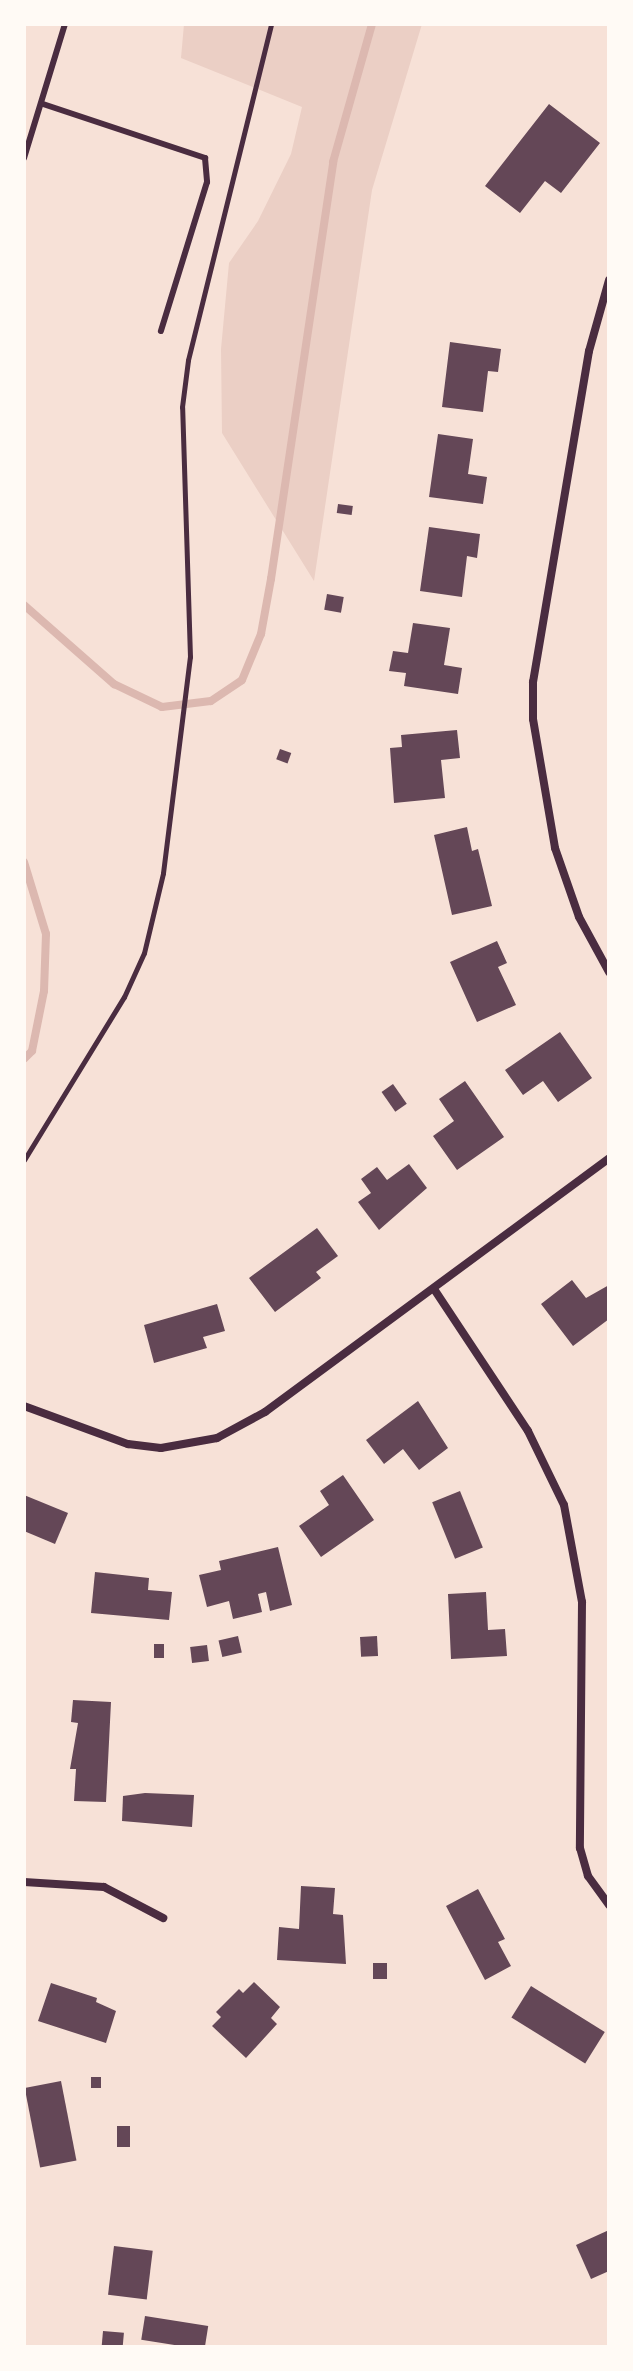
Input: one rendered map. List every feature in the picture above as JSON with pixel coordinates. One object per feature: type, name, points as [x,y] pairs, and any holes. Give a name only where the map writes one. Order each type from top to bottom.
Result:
[{"type":"street","points":[[609,280],[589,351],[533,682],[533,719],[555,848],[579,917],[609,972]]},
{"type":"street","points":[[24,1406],[128,1444],[189,1446],[217,1438],[265,1412],[609,1158]]},
{"type":"street","points":[[434,1289],[528,1431],[564,1505],[582,1602],[580,1848],[588,1876],[609,1905]]},
{"type":"street","points":[[24,1882],[104,1887],[163,1918]]},
{"type":"lane","points":[[24,158],[43,104],[64,24]]},
{"type":"lane","points":[[43,104],[205,158],[207,182],[161,331]]},
{"type":"path","points":[[24,1160],[124,997],[144,953],[163,873],[190,657],[182,407],[188,360],[271,24]]},
{"type":"shaded area","points":[[184,24],[422,24],[372,190],[314,581],[222,433],[221,349],[229,263],[258,221],[291,154],[302,107],[181,58]]},
{"type":"building","points":[[549,104],[600,143],[561,193],[545,181],[520,213],[485,186]]},
{"type":"building","points":[[450,342],[501,349],[498,372],[488,371],[483,412],[442,407]]},
{"type":"building","points":[[438,434],[473,439],[468,474],[487,477],[483,504],[429,497]]},
{"type":"building","points":[[338,504],[353,506],[352,515],[337,513]]},
{"type":"building","points":[[429,527],[480,534],[477,558],[467,556],[462,597],[420,591]]},
{"type":"building","points":[[327,594],[344,597],[341,613],[324,610]]},
{"type":"building","points":[[413,623],[450,628],[444,665],[462,668],[458,694],[404,686],[406,673],[389,671],[393,651],[408,653]]},
{"type":"building","points":[[457,730],[460,758],[441,760],[445,798],[394,803],[390,748],[402,747],[401,735]]},
{"type":"building","points":[[280,749],[291,753],[288,763],[276,759]]},
{"type":"building","points":[[467,827],[472,851],[478,849],[492,906],[452,915],[434,835]]},
{"type":"building","points":[[497,941],[507,963],[498,967],[516,1005],[477,1022],[450,962]]},
{"type":"building","points":[[560,1032],[592,1078],[558,1102],[543,1081],[523,1095],[505,1070]]},
{"type":"building","points":[[465,1081],[504,1137],[457,1170],[433,1136],[454,1121],[439,1099]]},
{"type":"building","points":[[393,1084],[407,1104],[395,1112],[382,1092]]},
{"type":"building","points":[[409,1164],[427,1188],[379,1230],[358,1202],[371,1193],[361,1179],[377,1167],[387,1180]]},
{"type":"building","points":[[317,1228],[338,1256],[316,1272],[321,1278],[275,1312],[249,1278]]},
{"type":"building","points":[[572,1280],[586,1298],[609,1285],[609,1319],[573,1346],[541,1304]]},
{"type":"building","points":[[217,1304],[225,1331],[203,1337],[207,1348],[154,1363],[144,1325]]},
{"type":"building","points":[[418,1401],[448,1448],[419,1470],[403,1449],[384,1464],[366,1440]]},
{"type":"building","points":[[343,1475],[374,1520],[321,1557],[299,1526],[329,1505],[320,1491]]},
{"type":"building","points":[[460,1491],[483,1548],[455,1559],[432,1502]]},
{"type":"building","points":[[24,1495],[68,1513],[55,1544],[24,1531]]},
{"type":"building","points":[[278,1547],[292,1605],[270,1611],[266,1592],[258,1594],[262,1612],[233,1619],[229,1601],[207,1607],[199,1575],[221,1570],[219,1561]]},
{"type":"building","points":[[95,1572],[149,1578],[148,1590],[172,1592],[169,1620],[91,1613]]},
{"type":"building","points":[[486,1592],[488,1630],[505,1629],[507,1656],[451,1659],[448,1594]]},
{"type":"building","points":[[238,1636],[242,1653],[222,1657],[219,1640]]},
{"type":"building","points":[[377,1636],[378,1656],[361,1657],[360,1637]]},
{"type":"building","points":[[154,1644],[164,1644],[164,1658],[154,1658]]},
{"type":"building","points":[[207,1645],[209,1661],[192,1663],[190,1647]]},
{"type":"building","points":[[73,1700],[111,1702],[106,1802],[74,1801],[76,1769],[70,1769],[78,1723],[71,1722]]},
{"type":"building","points":[[145,1793],[194,1795],[192,1827],[122,1821],[123,1796]]},
{"type":"building","points":[[301,1886],[335,1888],[333,1914],[343,1915],[346,1964],[277,1960],[279,1927],[299,1929]]},
{"type":"building","points":[[478,1889],[505,1939],[498,1942],[511,1966],[485,1980],[446,1906]]},
{"type":"building","points":[[373,1963],[387,1963],[387,1979],[373,1979]]},
{"type":"building","points":[[254,1982],[280,2007],[271,2018],[277,2024],[246,2058],[212,2026],[221,2017],[216,2012],[239,1989],[243,1993]]},
{"type":"building","points":[[51,1983],[97,1998],[96,2002],[116,2011],[106,2043],[38,2021]]},
{"type":"building","points":[[531,1986],[605,2032],[585,2063],[511,2017]]},
{"type":"building","points":[[91,2077],[101,2077],[101,2088],[91,2088]]},
{"type":"building","points":[[61,2081],[76,2161],[40,2168],[25,2088]]},
{"type":"building","points":[[117,2126],[130,2126],[130,2147],[117,2147]]},
{"type":"building","points":[[609,2230],[609,2271],[591,2279],[576,2245]]},
{"type":"building","points":[[114,2246],[153,2251],[147,2299],[108,2295]]},
{"type":"building","points":[[145,2316],[208,2326],[205,2347],[141,2340]]},
{"type":"building","points":[[103,2331],[124,2333],[123,2347],[102,2347]]},
{"type":"waterway","points":[[24,605],[114,684],[162,707],[211,701],[242,680],[261,634],[271,579],[333,162],[372,24]]},
{"type":"waterway","points":[[24,862],[46,934],[44,991],[32,1051],[24,1059]]}]
